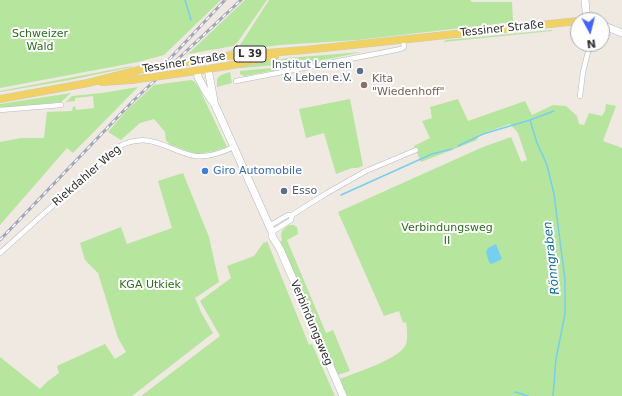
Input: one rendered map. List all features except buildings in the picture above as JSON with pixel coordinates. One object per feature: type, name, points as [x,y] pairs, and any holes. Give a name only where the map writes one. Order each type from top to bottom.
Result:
[{"type":"main road","points":[[585,0],[586,12]]},
{"type":"main road","name":"Tessiner Straße","points":[[0,99],[88,83],[143,69],[228,56],[305,50],[570,22]]},
{"type":"main road","points":[[610,28],[622,33]]},
{"type":"main road","name":"Tessiner Straße","points":[[88,83],[131,80],[197,71],[305,50]]},
{"type":"main road","points":[[206,59],[208,69]]},
{"type":"main road","points":[[194,61],[197,71]]},
{"type":"main road","name":"Verbindungsweg","points":[[208,69],[215,105]]},
{"type":"main road","name":"Verbindungsweg","points":[[197,71],[198,77],[215,105],[271,229],[279,243],[280,249],[343,396]]},
{"type":"street","points":[[236,81],[401,49],[404,47],[403,40]]},
{"type":"street","points":[[580,96],[583,72],[588,52]]},
{"type":"street","points":[[0,110],[61,105]]},
{"type":"street","name":"Riekdahler Weg","points":[[0,253],[118,147],[126,143],[140,140],[154,141],[196,156],[213,154],[234,147]]},
{"type":"street","points":[[271,229],[290,220],[292,215],[321,196],[366,171],[416,150]]},
{"type":"green space","name":"Schweizer Wald","points":[[0,0],[221,0],[164,55],[138,62],[0,88]]},
{"type":"green space","points":[[245,0],[267,0],[237,43],[233,46],[188,54]]},
{"type":"green space","points":[[269,0],[470,0],[472,2],[512,2],[513,22],[358,40],[280,45],[226,52],[240,45]]},
{"type":"green space","points":[[552,31],[443,42],[446,40]]},
{"type":"green space","points":[[362,52],[314,62],[229,69],[288,58]]},
{"type":"green space","points":[[302,65],[245,76],[240,74],[240,71]]},
{"type":"green space","points":[[132,66],[70,80],[0,92],[0,91]]},
{"type":"green space","points":[[230,72],[232,83],[217,87],[217,79],[221,75]]},
{"type":"green space","points":[[191,80],[195,82],[199,88],[227,147],[198,154],[169,144],[166,140],[165,132],[154,119],[140,123],[121,140],[108,132],[128,109],[154,85]]},
{"type":"green space","points":[[138,87],[73,153],[67,148],[0,225],[0,142],[21,138],[44,138],[47,112],[72,111],[73,107],[75,106],[76,110],[94,108],[93,96],[75,98],[75,101],[66,102],[72,96]]},
{"type":"green space","points":[[71,93],[61,102],[0,108],[0,104]]},
{"type":"green space","points":[[350,99],[363,166],[352,168],[336,174],[324,133],[306,138],[299,109]]},
{"type":"green space","name":"Verbindungsweg II","points":[[458,99],[468,121],[525,101],[532,115],[553,105],[566,106],[577,116],[579,124],[584,125],[589,113],[602,116],[605,111],[606,104],[616,106],[603,141],[622,148],[622,396],[346,396],[340,379],[376,365],[396,355],[406,344],[407,333],[406,322],[403,323],[399,311],[384,316],[338,212],[483,147],[511,137],[521,162],[527,160],[518,133],[510,124],[478,135],[477,140],[421,162],[414,146],[430,138],[422,121],[432,118],[430,107]]},
{"type":"green space","name":"KGA Utkiek","points":[[183,173],[209,237],[219,282],[195,298],[213,333],[132,396],[0,396],[0,357],[40,389],[59,373],[57,366],[105,344],[115,359],[126,352],[118,338],[98,273],[85,260],[80,243],[121,227],[127,244],[172,228],[158,181]]},
{"type":"green space","points":[[289,225],[297,227],[298,234],[287,240],[326,333],[333,330],[350,371],[337,375],[280,242],[282,240],[282,231]]},
{"type":"green space","points":[[267,241],[309,345],[312,344],[335,396],[141,396],[220,336],[200,301],[231,278],[227,266],[254,256],[264,242],[265,243]]},
{"type":"water","points":[[496,244],[502,259],[491,264],[486,252],[488,248]]},
{"type":"waterway","name":"Rönngraben","points":[[185,0],[191,20]]},
{"type":"waterway","points":[[458,146],[483,134],[554,111]]},
{"type":"waterway","name":"Rönngraben","points":[[530,120],[537,143],[547,165],[554,194],[565,280],[565,314],[556,359],[553,396]]},
{"type":"waterway","points":[[341,195],[432,154],[452,149]]},
{"type":"waterway","points":[[515,392],[528,396]]},
{"type":"railway","points":[[163,66],[225,0]]},
{"type":"railway","points":[[0,240],[134,100],[241,0]]},
{"type":"place","name":"Institut Lernen & Leben e.V.","points":[[360,71]]},
{"type":"place","name":"Kita \"Wiedenhoff\"","points":[[364,85]]},
{"type":"place","name":"Giro Automobile","points":[[205,171]]},
{"type":"place","name":"Esso","points":[[284,191]]}]
